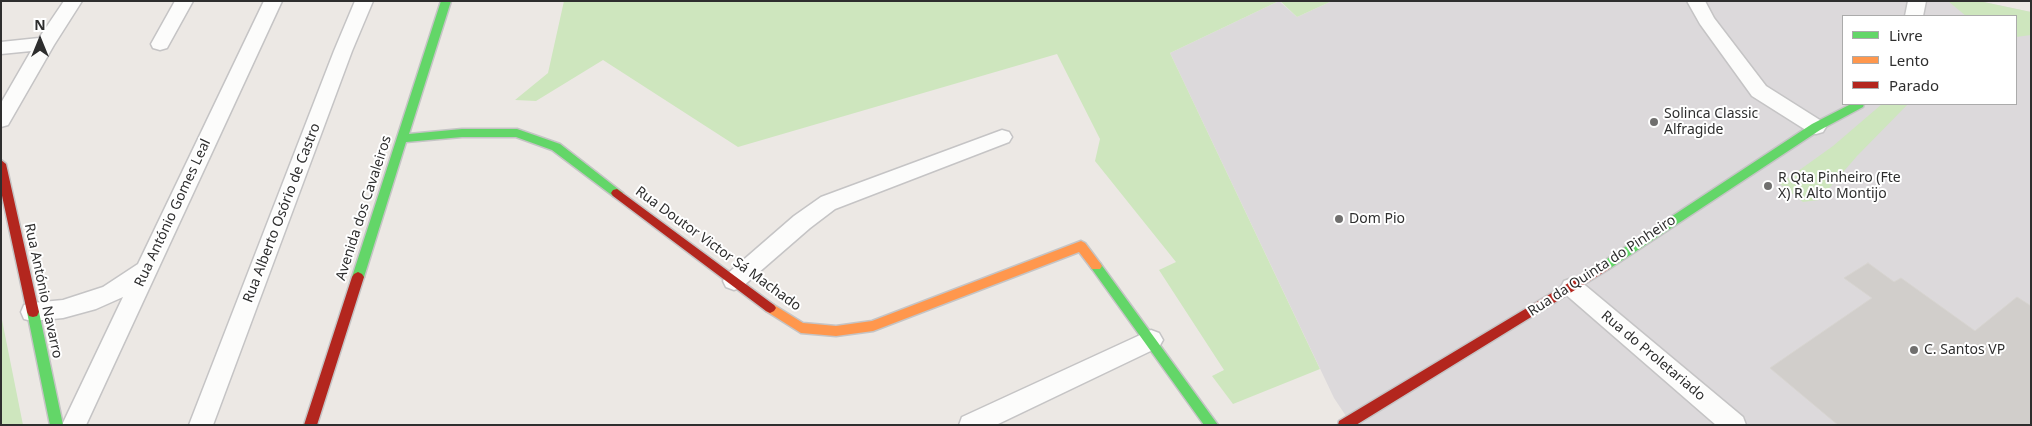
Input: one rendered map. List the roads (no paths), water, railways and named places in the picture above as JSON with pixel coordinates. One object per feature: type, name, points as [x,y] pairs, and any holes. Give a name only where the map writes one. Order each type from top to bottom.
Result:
[{"type":"street","points":[[1,120],[45,44],[73,1]]},
{"type":"street","points":[[160,44],[184,1]]},
{"type":"street","name":"Rua António Gomes Leal","points":[[74,425],[273,1]]},
{"type":"street","name":"Rua Alberto Osório de Castro","points":[[201,425],[343,51],[364,1]]},
{"type":"street","name":"Avenida dos Cavaleiros","points":[[310,425],[446,1]]},
{"type":"street","points":[[1696,1],[1706,20],[1741,70],[1759,91],[1816,127]]},
{"type":"street","points":[[1914,15],[1917,1]]},
{"type":"street","points":[[1,48],[45,44]]},
{"type":"street","name":"Rua da Quinta do Pinheiro","points":[[1344,425],[1572,287],[1816,127],[1857,105]]},
{"type":"street","name":"Rua Doutor Victor Sá Machado","points":[[402,138],[462,133],[517,132],[556,147],[770,309],[801,328],[836,331],[873,326],[1081,246],[1151,340]]},
{"type":"street","points":[[734,281],[802,222],[828,203],[1002,137]]},
{"type":"street","name":"Rua António Navarro","points":[[1,164],[57,425]]},
{"type":"street","points":[[32,312],[63,309],[88,302],[111,293],[146,271]]},
{"type":"street","name":"Rua do Proletariado","points":[[1572,287],[1734,425]]},
{"type":"street","points":[[971,425],[1151,340],[1212,425]]},
{"type":"place","name":"Solinca Classic Alfragide","points":[[1654,122]]},
{"type":"place","name":"R Qta Pinheiro (Fte X) R Alto Montijo","points":[[1768,186]]},
{"type":"place","name":"Dom Pio","points":[[1339,219]]},
{"type":"place","name":"C. Santos VP","points":[[1914,350]]}]
